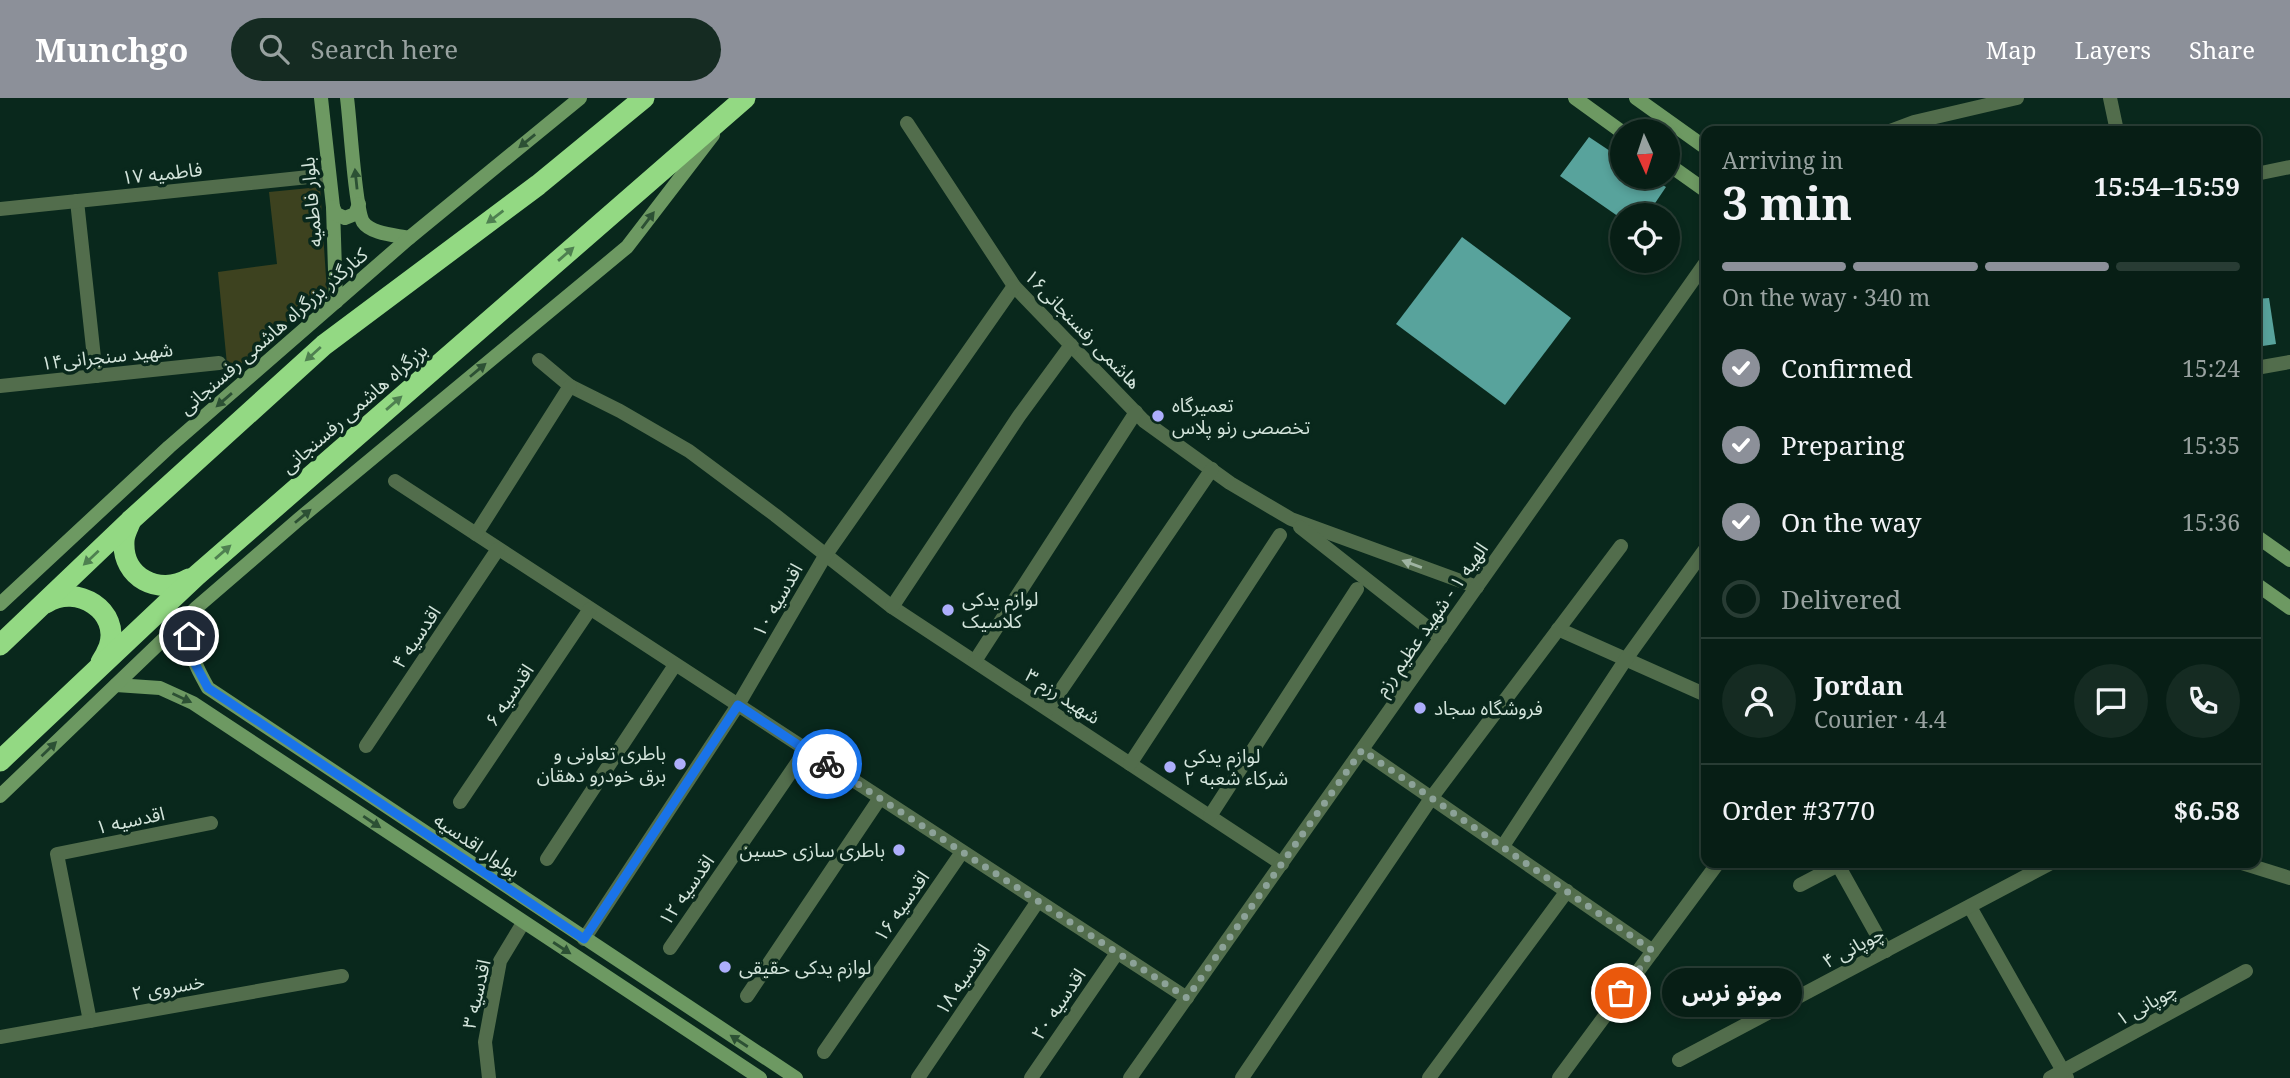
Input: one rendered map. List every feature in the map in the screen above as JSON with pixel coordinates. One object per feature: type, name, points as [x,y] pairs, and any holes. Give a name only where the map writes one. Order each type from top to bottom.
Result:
[{"type":"highway","points":[[538,185],[624,98]]},
{"type":"highway","points":[[0,645],[131,520],[324,345],[538,185],[644,98]]},
{"type":"highway","name":"بزرگراه هاشمی رفسنجانی","points":[[0,761],[196,576],[739,103]]},
{"type":"highway","points":[[131,520],[124,539],[126,560],[138,577],[157,586],[178,586],[196,576]]},
{"type":"highway","points":[[38,608],[56,597],[67,596],[78,596],[97,606],[109,624],[110,635],[110,646],[100,665]]},
{"type":"main road","name":"بلوار فاطمیه","points":[[321,98],[333,207],[336,302]]},
{"type":"main road","points":[[347,98],[363,222],[373,229],[409,238]]},
{"type":"main road","name":"کنارگذر بزرگراه هاشمی رفسنجانی","points":[[0,604],[169,447],[409,238],[580,98]]},
{"type":"main road","points":[[1575,98],[1610,123]]},
{"type":"main road","points":[[1636,98],[1701,144]]},
{"type":"main road","points":[[0,796],[196,608],[299,519],[628,247],[739,103]]},
{"type":"main road","points":[[1680,173],[1701,187]]},
{"type":"main road","points":[[333,207],[336,214],[345,218],[355,214],[359,204]]},
{"type":"main road","points":[[2261,540],[2290,560]]},
{"type":"main road","points":[[2261,588],[2290,608]]},
{"type":"main road","name":"بولوار اقدسیه","points":[[196,608],[189,636],[194,662],[208,688],[796,1078]]},
{"type":"main road","name":"بولوار اقدسیه","points":[[116,685],[160,688],[193,703],[760,1078]]},
{"type":"street","points":[[1903,126],[2017,98]]},
{"type":"street","points":[[2110,98],[2116,126]]},
{"type":"street","name":"هاشمی رفسنجانی۱۶","points":[[907,123],[1014,286],[1144,421],[1212,469],[1291,519],[1477,587]]},
{"type":"street","points":[[2261,173],[2290,167]]},
{"type":"street","name":"فاطمیه ۱۷","points":[[0,209],[328,175]]},
{"type":"street","points":[[77,201],[96,376]]},
{"type":"street","name":"الهیه ۱ - شهید عظیم رزم","points":[[1130,1078],[1701,269]]},
{"type":"street","name":"اقدسیه ۱۰","points":[[584,939],[738,705],[825,556],[1014,286]]},
{"type":"street","points":[[892,607],[1019,416],[1071,345]]},
{"type":"street","name":"شهید رزم ۳","points":[[538,360],[570,386],[689,451],[892,607],[1282,864]]},
{"type":"street","points":[[2261,367],[2290,362]]},
{"type":"street","name":"شهید سنجرانی۱۴","points":[[0,386],[219,363]]},
{"type":"street","points":[[475,534],[570,386]]},
{"type":"street","points":[[975,661],[1136,412]]},
{"type":"street","points":[[1048,709],[1212,469]]},
{"type":"street","points":[[395,481],[1187,998]]},
{"type":"street","points":[[1291,519],[1441,638]]},
{"type":"street","points":[[1130,764],[1280,535]]},
{"type":"street","points":[[1242,1078],[1432,797],[1621,546]]},
{"type":"street","name":"اقدسیه ۴","points":[[366,746],[498,549]]},
{"type":"street","points":[[1503,846],[1626,659],[1701,555]]},
{"type":"street","points":[[1210,816],[1357,589]]},
{"type":"street","name":"اقدسیه ۶","points":[[460,802],[590,609]]},
{"type":"street","points":[[1558,629],[1701,693]]},
{"type":"street","points":[[547,859],[676,664]]},
{"type":"street","name":"اقدسیه ۱۲","points":[[670,948],[807,750]]},
{"type":"street","points":[[1362,750],[1653,951]]},
{"type":"street","points":[[747,996],[880,798]]},
{"type":"street","name":"اقدسیه ۱","points":[[90,1021],[57,854],[211,823]]},
{"type":"street","name":"اقدسیه ۱۶","points":[[824,1052],[962,852]]},
{"type":"street","points":[[1559,1078],[1714,868]]},
{"type":"street","points":[[1800,885],[1832,868]]},
{"type":"street","points":[[1842,868],[1886,951]]},
{"type":"street","name":"چوپانی ۴","points":[[1679,1060],[2042,868]]},
{"type":"street","points":[[2258,868],[2290,878]]},
{"type":"street","points":[[1429,1078],[1567,891]]},
{"type":"street","name":"اقدسیه ۱۸","points":[[918,1078],[1038,901]]},
{"type":"street","points":[[1970,906],[2060,1076]]},
{"type":"street","name":"اقدسیه ۳","points":[[489,1078],[485,1042],[500,961],[523,923]]},
{"type":"street","name":"اقدسیه ۲۰","points":[[1031,1078],[1117,953]]},
{"type":"street","name":"چوپانی ۱","points":[[2060,1076],[2246,971]]},
{"type":"street","name":"خسروی ۲","points":[[0,1037],[342,976]]},
{"type":"green space","points":[[320,187],[327,292],[228,375],[218,272],[277,264],[269,192]]},
{"type":"building","points":[[1589,137],[1610,151],[1610,189],[1665,189],[1655,203],[1610,203],[1610,211],[1560,176]]},
{"type":"building","points":[[1462,237],[1571,318],[1505,405],[1396,324]]},
{"type":"building","points":[[2269,298],[2276,344],[2261,346],[2261,299]]},
{"type":"way so far","points":[[827,764],[1187,998],[1362,750],[1653,951],[1621,993]]},
{"type":"place","name":"تعمیرگاه تخصصی رنو پلاس","points":[[1158,416]]},
{"type":"place","name":"لوازم یدکی کلاسیک","points":[[948,610]]},
{"type":"place","name":"فروشگاه سجاد","points":[[1420,708]]},
{"type":"place","name":"باطری تعاونی و برق خودرو دهقان","points":[[680,764]]},
{"type":"place","name":"لوازم یدکی شرکاء شعبه ۲","points":[[1170,767]]},
{"type":"place","name":"باطری سازی حسین","points":[[899,850]]},
{"type":"place","name":"لوازم یدکی حقیقی","points":[[725,967]]},
{"type":"place","name":"موتو نرس","points":[[1621,993]]},
{"type":"route","points":[[189,636],[194,662],[208,688],[584,939],[738,705],[827,764]]}]
